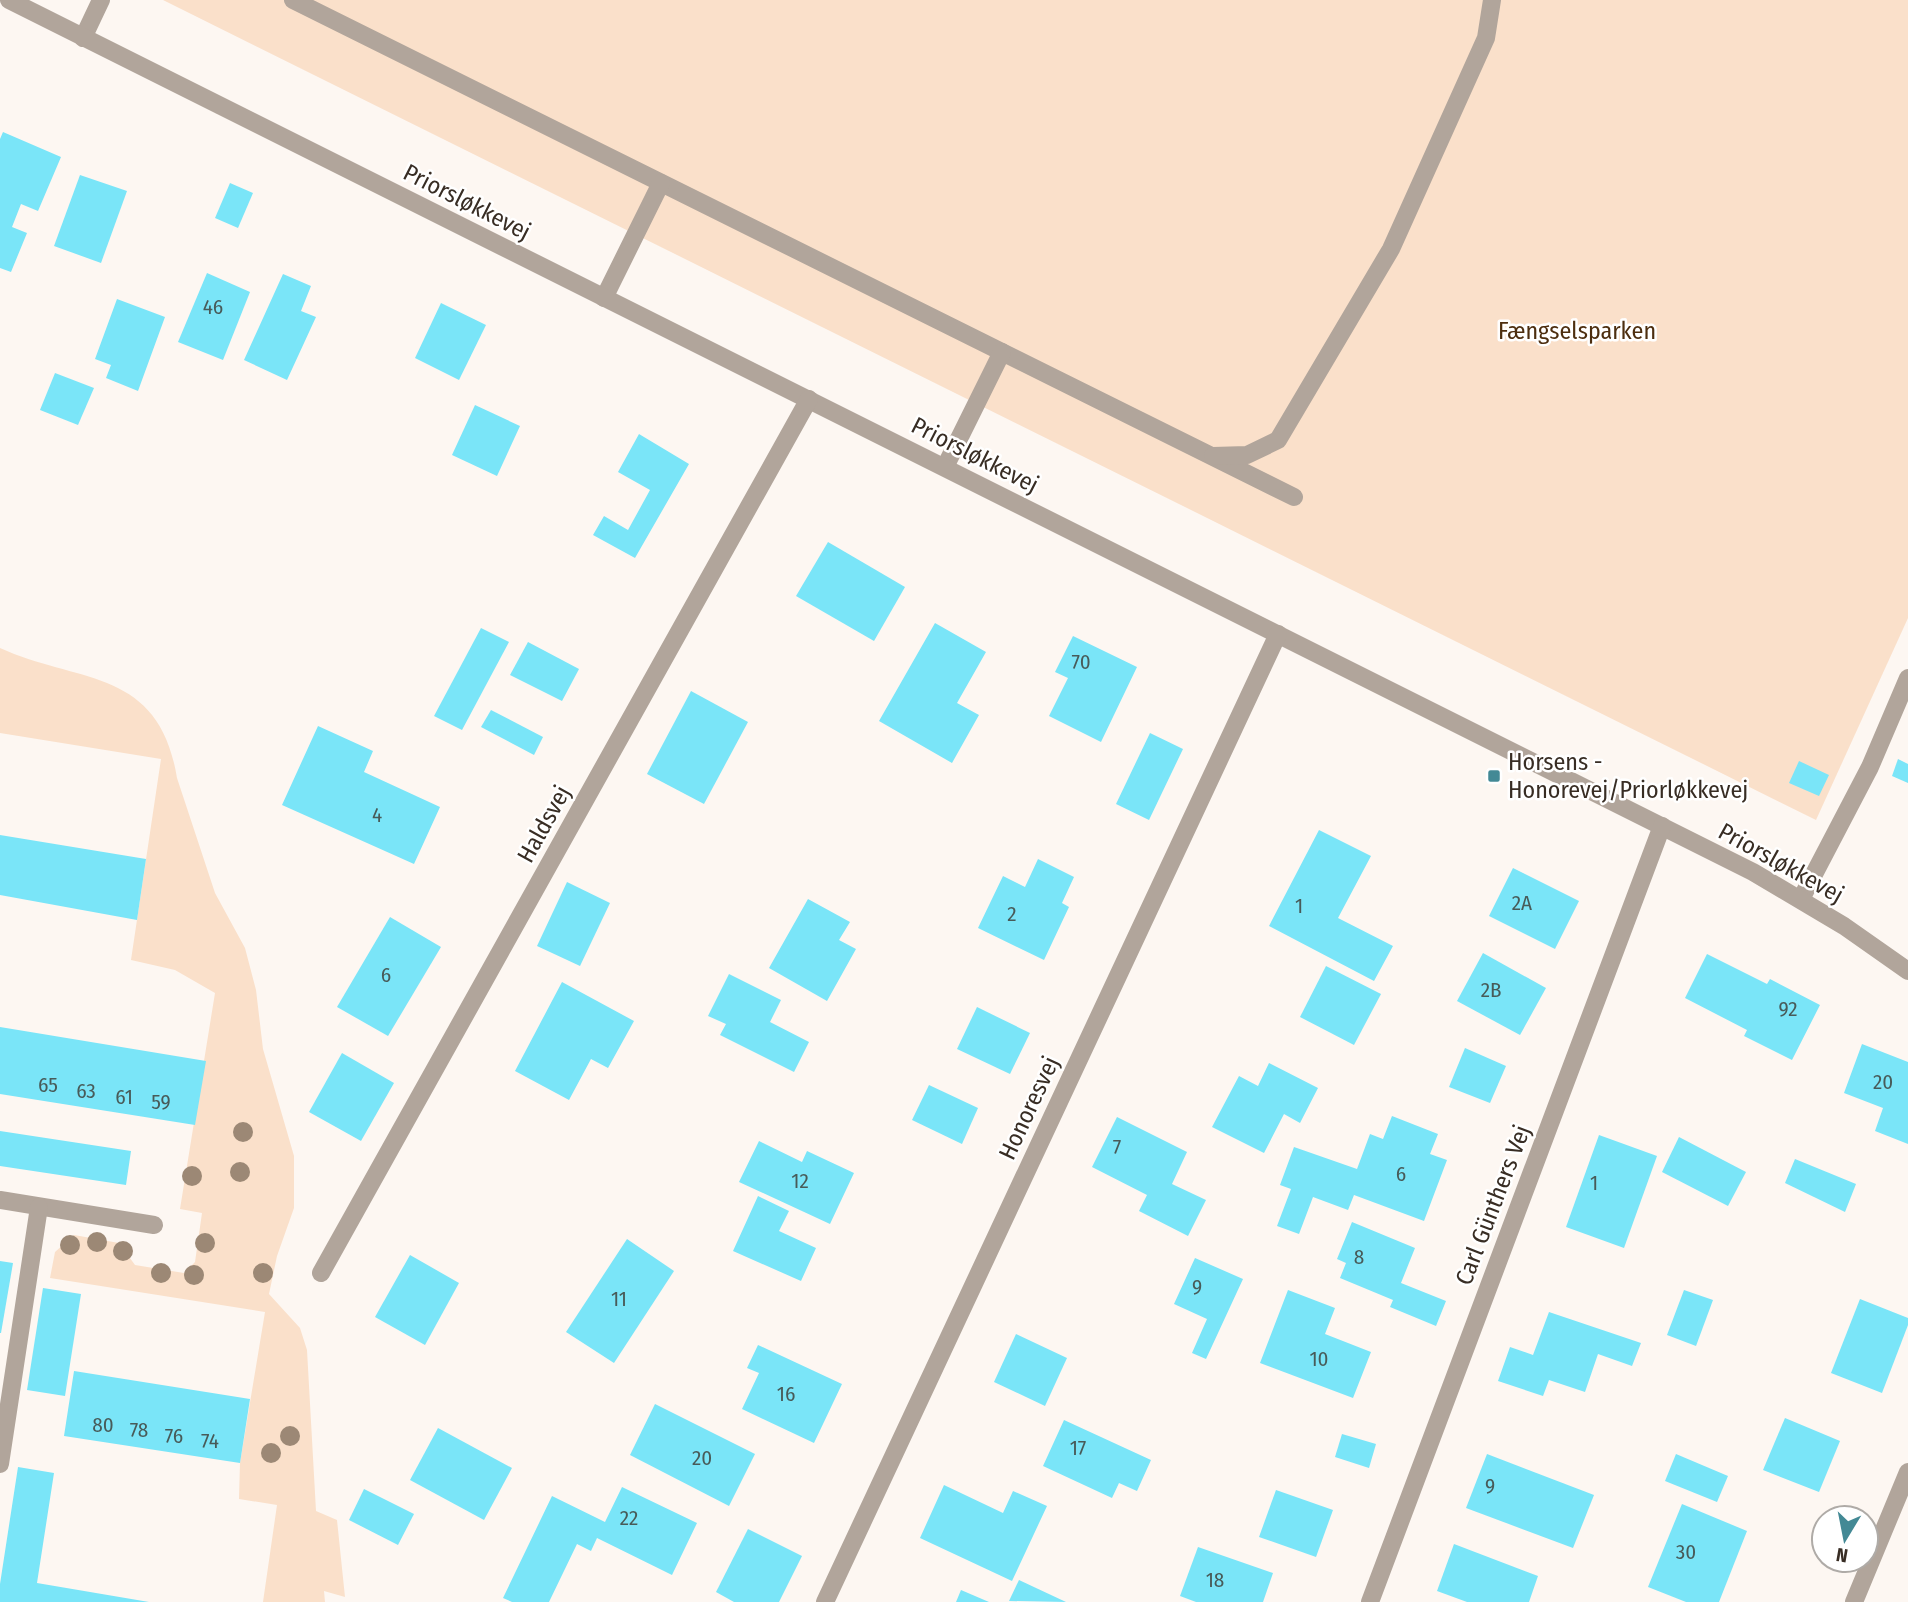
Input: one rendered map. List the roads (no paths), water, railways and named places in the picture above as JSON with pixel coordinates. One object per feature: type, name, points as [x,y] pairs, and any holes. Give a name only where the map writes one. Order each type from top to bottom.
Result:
[{"type":"street","name":"Priorsløkkevej","points":[[9,0],[1662,826],[1801,899],[1908,971]]},
{"type":"street","points":[[83,38],[101,0]]},
{"type":"street","points":[[293,0],[1294,497]]},
{"type":"street","points":[[1210,456],[1247,455],[1278,440],[1391,249],[1486,38],[1492,0]]},
{"type":"street","points":[[604,298],[661,183]]},
{"type":"street","points":[[945,467],[1002,352]]},
{"type":"street","name":"Haldsvej","points":[[321,1273],[809,399]]},
{"type":"street","name":"Honoresvej","points":[[824,1602],[1278,634]]},
{"type":"street","points":[[1801,899],[1870,766],[1908,678]]},
{"type":"street","name":"Carl Günthers Vej","points":[[1370,1602],[1662,826]]},
{"type":"street","points":[[0,1200],[154,1226]]},
{"type":"street","points":[[0,1464],[39,1207]]},
{"type":"street","points":[[1854,1602],[1908,1472]]},
{"type":"place","name":"Horsens - Honorevej/Priorløkkevej","points":[[1494,776]]},
{"type":"park label","name":"Fængselsparken","points":[[1577,331]]}]
